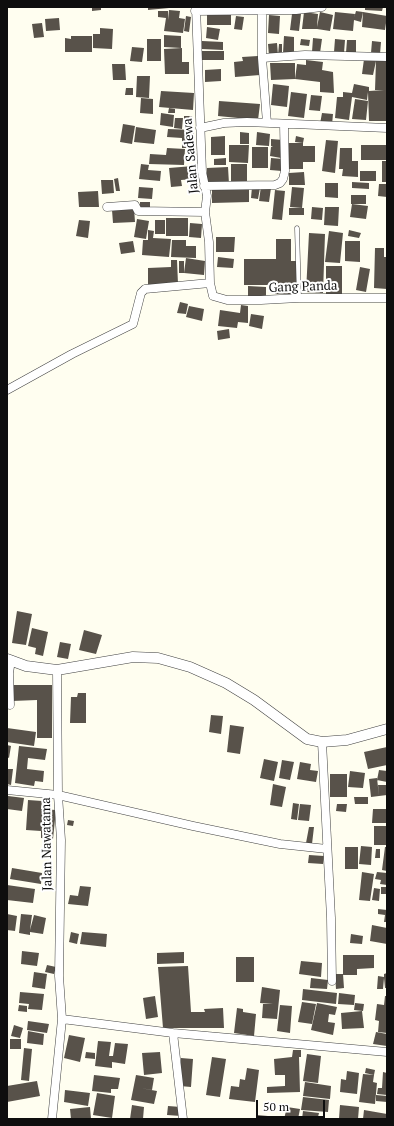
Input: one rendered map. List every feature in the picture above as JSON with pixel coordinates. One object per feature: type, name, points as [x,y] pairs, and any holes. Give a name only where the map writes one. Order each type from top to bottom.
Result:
[{"type":"street","points":[[195,9],[296,10],[322,7]]},
{"type":"street","name":"Jalan Sadewa","points":[[195,9],[202,172],[207,196],[205,212],[209,242],[210,283],[213,296],[220,299]]},
{"type":"street","points":[[262,9],[262,58],[267,123]]},
{"type":"street","points":[[262,58],[305,55],[387,57]]},
{"type":"street","points":[[200,128],[224,123],[346,125],[387,128]]},
{"type":"street","points":[[204,186],[274,185],[280,183],[285,172],[284,125]]},
{"type":"street","points":[[107,207],[135,205],[138,211],[205,212]]},
{"type":"street","points":[[7,390],[72,354],[133,324],[141,293],[145,289],[210,283]]},
{"type":"street","name":"Gang Panda","points":[[220,299],[261,300],[298,298],[387,298]]},
{"type":"street","points":[[10,705],[9,660],[26,666],[57,670],[134,657],[158,658],[190,667],[226,683],[254,700],[307,739],[322,742],[347,740],[387,729]]},
{"type":"street","name":"Jalan Nawatama","points":[[52,1119],[62,1019],[59,976],[61,840],[58,796],[57,670]]},
{"type":"street","points":[[322,742],[331,918],[332,981]]},
{"type":"street","points":[[7,790],[58,796],[280,844],[327,848]]},
{"type":"street","points":[[62,1019],[173,1033],[387,1052]]},
{"type":"street","points":[[173,1033],[183,1119]]},
{"type":"lane","points":[[297,228],[298,298]]},
{"type":"building","points":[[92,7],[101,7],[101,10],[92,11]]},
{"type":"building","points":[[148,7],[169,7],[169,8],[148,10]]},
{"type":"building","points":[[365,7],[383,7],[382,11],[365,10]]},
{"type":"building","points":[[169,10],[180,11],[179,18],[185,19],[183,33],[164,31],[166,18],[158,17],[158,11],[168,11],[168,20]]},
{"type":"building","points":[[356,11],[363,12],[361,22],[354,20],[353,31],[333,29],[335,12],[355,14],[354,18]]},
{"type":"building","points":[[304,12],[318,14],[317,27],[320,12],[333,15],[330,31],[302,29]]},
{"type":"building","points":[[363,12],[387,16],[385,30],[362,27]]},
{"type":"building","points":[[207,13],[231,14],[231,25],[207,25]]},
{"type":"building","points":[[292,14],[301,14],[299,31],[290,30]]},
{"type":"building","points":[[269,15],[280,16],[279,34],[268,33]]},
{"type":"building","points":[[186,16],[191,17],[189,32],[184,31]]},
{"type":"building","points":[[236,16],[244,17],[242,30],[234,29]]},
{"type":"building","points":[[59,18],[60,30],[46,31],[45,19]]},
{"type":"building","points":[[42,23],[44,37],[34,38],[32,24]]},
{"type":"building","points":[[207,27],[220,29],[218,40],[206,38]]},
{"type":"building","points":[[100,28],[113,29],[112,49],[93,48],[93,34],[100,34]]},
{"type":"building","points":[[164,35],[181,36],[181,48],[164,47]]},
{"type":"building","points":[[71,36],[92,36],[92,52],[65,52],[65,38],[71,39]]},
{"type":"building","points":[[284,36],[294,37],[294,53],[283,53]]},
{"type":"building","points":[[313,38],[322,39],[320,53],[312,52]]},
{"type":"building","points":[[147,39],[161,39],[161,61],[147,61]]},
{"type":"building","points":[[301,39],[310,40],[309,46],[300,45]]},
{"type":"building","points":[[335,39],[345,40],[344,53],[334,52]]},
{"type":"building","points":[[347,40],[356,40],[356,53],[346,53]]},
{"type":"building","points":[[202,41],[223,42],[223,50],[202,49]]},
{"type":"building","points":[[372,41],[381,42],[380,54],[371,53]]},
{"type":"building","points":[[277,43],[278,55],[269,56],[268,44]]},
{"type":"building","points":[[279,44],[282,44],[282,55],[278,55]]},
{"type":"building","points":[[132,47],[144,48],[142,62],[130,61]]},
{"type":"building","points":[[182,48],[182,62],[189,62],[189,74],[165,74],[164,49]]},
{"type":"building","points":[[199,51],[224,51],[224,60],[200,60]]},
{"type":"building","points":[[258,56],[260,75],[235,77],[234,62],[243,61],[242,57]]},
{"type":"building","points":[[364,59],[376,61],[373,75],[362,74]]},
{"type":"building","points":[[306,60],[323,62],[322,70],[333,72],[334,93],[320,92],[320,82],[295,79],[297,64],[306,65]]},
{"type":"building","points":[[376,61],[387,61],[387,121],[369,121],[368,92],[367,100],[352,97],[349,120],[335,118],[337,97],[343,97],[343,92],[352,93],[354,84],[369,87],[369,91],[384,90],[375,90]]},
{"type":"building","points":[[270,63],[295,63],[295,79],[271,80]]},
{"type":"building","points":[[112,64],[125,64],[126,80],[113,80]]},
{"type":"building","points":[[221,69],[221,81],[205,82],[205,70]]},
{"type":"building","points":[[137,76],[150,76],[149,98],[136,97]]},
{"type":"building","points":[[273,84],[289,86],[287,107],[271,105]]},
{"type":"building","points":[[126,88],[133,88],[133,95],[125,95]]},
{"type":"building","points":[[161,91],[194,93],[193,110],[159,107]]},
{"type":"building","points":[[291,92],[307,94],[304,118],[288,116]]},
{"type":"building","points":[[311,95],[322,96],[320,111],[309,110]]},
{"type":"building","points":[[141,98],[153,99],[153,114],[140,113]]},
{"type":"building","points":[[355,99],[368,101],[366,120],[352,119]]},
{"type":"building","points":[[219,101],[260,104],[258,120],[218,116]]},
{"type":"building","points":[[169,108],[175,109],[175,113],[168,113]]},
{"type":"building","points":[[161,113],[174,115],[173,127],[160,125]]},
{"type":"building","points":[[322,113],[333,114],[332,125],[320,124]]},
{"type":"building","points":[[184,116],[192,116],[193,126],[184,126]]},
{"type":"building","points":[[175,118],[183,118],[182,129],[174,128]]},
{"type":"building","points":[[123,124],[135,126],[132,144],[120,142]]},
{"type":"building","points":[[136,127],[156,130],[154,144],[134,142]]},
{"type":"building","points":[[168,129],[194,130],[193,138],[184,138],[193,139],[193,148],[182,148],[182,138],[167,137]]},
{"type":"building","points":[[240,132],[249,133],[249,144],[240,144]]},
{"type":"building","points":[[257,132],[270,134],[269,146],[256,145]]},
{"type":"building","points":[[225,136],[225,155],[211,155],[211,137]]},
{"type":"building","points":[[296,136],[304,138],[303,143],[295,142]]},
{"type":"building","points":[[271,139],[283,140],[281,158],[270,156],[271,147],[273,147],[271,146]]},
{"type":"building","points":[[326,140],[338,141],[335,173],[322,171]]},
{"type":"building","points":[[288,143],[303,143],[303,146],[315,146],[315,162],[303,162],[303,169],[288,169]]},
{"type":"building","points":[[229,145],[249,145],[248,163],[229,162]]},
{"type":"building","points":[[361,145],[387,145],[387,160],[361,160]]},
{"type":"building","points":[[252,147],[268,147],[268,168],[252,168]]},
{"type":"building","points":[[167,148],[185,149],[184,165],[149,164],[150,154],[166,155]]},
{"type":"building","points":[[340,148],[352,148],[352,161],[358,161],[358,177],[342,176],[343,169],[339,169]]},
{"type":"building","points":[[226,158],[226,165],[214,165],[214,159]]},
{"type":"building","points":[[271,158],[283,159],[282,171],[270,170]]},
{"type":"building","points":[[382,161],[387,161],[387,182],[382,182]]},
{"type":"building","points":[[141,164],[149,165],[148,170],[161,171],[160,181],[139,179]]},
{"type":"building","points":[[231,164],[247,164],[247,183],[231,183]]},
{"type":"building","points":[[193,166],[194,179],[181,180],[182,186],[171,187],[169,168]]},
{"type":"building","points":[[228,167],[229,184],[207,184],[207,168]]},
{"type":"building","points":[[360,171],[376,171],[376,181],[360,181]]},
{"type":"building","points":[[304,172],[305,185],[289,185],[289,173]]},
{"type":"building","points":[[118,178],[120,191],[116,191],[114,179]]},
{"type":"building","points":[[101,180],[113,180],[114,193],[102,194]]},
{"type":"building","points":[[352,182],[369,183],[369,189],[352,188]]},
{"type":"building","points":[[325,183],[338,183],[338,198],[325,197]]},
{"type":"building","points":[[379,184],[387,184],[387,197],[378,196]]},
{"type":"building","points":[[261,186],[271,188],[269,202],[259,201]]},
{"type":"building","points":[[139,187],[153,188],[152,199],[138,198]]},
{"type":"building","points":[[252,187],[260,188],[258,199],[251,198]]},
{"type":"building","points":[[292,187],[304,188],[302,208],[290,207]]},
{"type":"building","points":[[212,188],[249,188],[249,202],[212,203]]},
{"type":"building","points":[[275,190],[285,191],[282,220],[272,219]]},
{"type":"building","points":[[98,191],[99,207],[79,207],[78,192]]},
{"type":"building","points":[[351,195],[366,195],[366,204],[351,204]]},
{"type":"building","points":[[140,202],[150,202],[150,209],[140,209]]},
{"type":"building","points":[[352,204],[368,206],[366,219],[350,217]]},
{"type":"building","points":[[312,207],[323,208],[322,220],[311,219]]},
{"type":"building","points":[[325,207],[339,207],[338,226],[324,225]]},
{"type":"building","points":[[134,208],[135,222],[113,223],[112,210]]},
{"type":"building","points":[[289,208],[304,208],[304,215],[289,215]]},
{"type":"building","points":[[166,218],[188,218],[188,236],[166,236]]},
{"type":"building","points":[[137,219],[149,221],[146,239],[134,237]]},
{"type":"building","points":[[79,220],[90,221],[88,238],[76,236]]},
{"type":"building","points":[[155,220],[165,220],[165,234],[155,234]]},
{"type":"building","points":[[190,223],[202,224],[201,238],[189,237]]},
{"type":"building","points":[[148,230],[154,231],[153,238],[171,239],[169,257],[142,255],[143,240],[148,240]]},
{"type":"building","points":[[349,230],[361,233],[359,238],[348,236]]},
{"type":"building","points":[[329,231],[343,233],[340,263],[325,262]]},
{"type":"building","points":[[309,233],[325,234],[323,293],[306,292]]},
{"type":"building","points":[[216,237],[235,237],[234,252],[216,252]]},
{"type":"building","points":[[276,239],[291,239],[291,261],[296,261],[296,294],[275,294],[275,285],[244,285],[244,259],[276,259]]},
{"type":"building","points":[[172,240],[186,240],[186,246],[196,246],[196,258],[171,257]]},
{"type":"building","points":[[133,241],[135,252],[121,254],[119,243]]},
{"type":"building","points":[[345,241],[360,241],[360,262],[345,261]]},
{"type":"building","points":[[375,248],[384,248],[384,257],[387,257],[387,289],[374,288]]},
{"type":"building","points":[[218,257],[234,259],[233,268],[217,267]]},
{"type":"building","points":[[186,258],[205,261],[204,275],[184,273]]},
{"type":"building","points":[[171,260],[177,260],[178,284],[148,285],[148,268],[171,267]]},
{"type":"building","points":[[179,261],[184,261],[184,273],[179,273]]},
{"type":"building","points":[[326,266],[342,266],[342,296],[326,296]]},
{"type":"building","points":[[360,267],[370,269],[366,292],[356,290]]},
{"type":"building","points":[[248,286],[266,287],[266,299],[248,298]]},
{"type":"building","points":[[180,302],[188,304],[186,314],[177,313]]},
{"type":"building","points":[[241,305],[248,306],[248,323],[238,322],[237,328],[218,326],[220,310],[240,313]]},
{"type":"building","points":[[189,306],[204,309],[202,321],[186,317]]},
{"type":"building","points":[[251,314],[264,316],[262,329],[249,326]]},
{"type":"building","points":[[229,329],[230,338],[218,340],[217,331]]},
{"type":"building","points":[[17,611],[32,614],[26,645],[12,643]]},
{"type":"building","points":[[32,628],[48,632],[43,656],[35,654],[36,648],[28,646]]},
{"type":"building","points":[[84,630],[102,635],[96,654],[79,650]]},
{"type":"building","points":[[60,642],[71,644],[68,659],[57,657]]},
{"type":"building","points":[[12,685],[52,685],[52,738],[37,738],[37,700],[12,701]]},
{"type":"building","points":[[78,693],[86,693],[86,723],[70,723],[71,697],[77,697]]},
{"type":"building","points":[[211,715],[223,716],[221,734],[209,732]]},
{"type":"building","points":[[230,725],[244,727],[240,754],[227,752]]},
{"type":"building","points":[[7,728],[36,732],[34,746],[7,742]]},
{"type":"building","points":[[7,745],[11,746],[9,758],[7,757]]},
{"type":"building","points":[[19,746],[47,749],[45,760],[28,758],[27,769],[44,771],[43,782],[35,781],[34,786],[15,783]]},
{"type":"building","points":[[387,747],[387,765],[368,769],[364,752]]},
{"type":"building","points":[[264,759],[278,762],[274,781],[260,778]]},
{"type":"building","points":[[282,760],[294,762],[290,780],[279,778]]},
{"type":"building","points":[[300,762],[311,764],[310,770],[318,771],[316,782],[297,779]]},
{"type":"building","points":[[7,769],[13,769],[11,785],[7,784]]},
{"type":"building","points":[[379,770],[387,771],[387,782],[377,780]]},
{"type":"building","points":[[350,771],[365,773],[363,788],[348,787]]},
{"type":"building","points":[[330,774],[347,774],[347,797],[330,797]]},
{"type":"building","points":[[377,778],[379,796],[371,797],[369,779]]},
{"type":"building","points":[[273,784],[286,787],[282,807],[270,805]]},
{"type":"building","points":[[378,785],[387,785],[387,795],[379,796]]},
{"type":"building","points":[[8,796],[24,798],[22,811],[7,809]]},
{"type":"building","points":[[354,797],[368,797],[368,804],[355,804]]},
{"type":"building","points":[[28,800],[42,801],[41,809],[56,810],[53,839],[41,838],[41,831],[26,830]]},
{"type":"building","points":[[293,803],[299,804],[297,820],[291,819]]},
{"type":"building","points":[[300,804],[311,805],[309,821],[298,820]]},
{"type":"building","points":[[337,804],[347,804],[346,812],[336,811]]},
{"type":"building","points":[[373,809],[387,809],[387,823],[372,823]]},
{"type":"building","points":[[68,820],[74,821],[73,826],[67,825]]},
{"type":"building","points":[[374,826],[387,826],[387,845],[374,845]]},
{"type":"building","points":[[309,827],[314,827],[312,844],[306,843]]},
{"type":"building","points":[[361,846],[372,847],[371,865],[359,864]]},
{"type":"building","points":[[345,847],[358,847],[358,869],[345,869]]},
{"type":"building","points":[[385,847],[387,847],[387,871],[382,870]]},
{"type":"building","points":[[376,849],[380,849],[380,858],[375,858]]},
{"type":"building","points":[[309,855],[324,856],[323,864],[308,863]]},
{"type":"building","points":[[12,868],[42,873],[41,884],[10,879]]},
{"type":"building","points":[[362,872],[374,874],[370,901],[359,900]]},
{"type":"building","points":[[377,872],[387,873],[387,885],[380,884],[381,880],[375,879]]},
{"type":"building","points":[[7,885],[35,889],[33,903],[7,900]]},
{"type":"building","points":[[80,886],[91,887],[88,906],[68,904],[70,895],[78,896]]},
{"type":"building","points":[[381,887],[387,887],[387,894],[381,894]]},
{"type":"building","points":[[374,888],[380,889],[379,901],[372,900]]},
{"type":"building","points":[[378,909],[387,910],[387,922],[384,922],[385,915],[378,914]]},
{"type":"building","points":[[7,914],[17,916],[15,931],[7,930]]},
{"type":"building","points":[[21,914],[32,915],[30,930],[34,915],[46,918],[43,934],[30,932],[30,935],[19,933]]},
{"type":"building","points":[[372,925],[387,928],[387,944],[370,941]]},
{"type":"building","points":[[71,932],[79,934],[77,944],[69,942]]},
{"type":"building","points":[[82,932],[107,934],[106,947],[80,944]]},
{"type":"building","points":[[351,934],[363,936],[362,944],[350,943]]},
{"type":"building","points":[[22,951],[39,953],[37,966],[21,964]]},
{"type":"building","points":[[184,952],[184,963],[157,964],[157,953]]},
{"type":"building","points":[[343,955],[374,955],[374,968],[357,969],[357,975],[343,975]]},
{"type":"building","points":[[236,957],[254,957],[254,982],[236,982]]},
{"type":"building","points":[[301,961],[322,963],[321,977],[299,974]]},
{"type":"building","points":[[47,965],[56,967],[54,974],[45,972]]},
{"type":"building","points":[[188,966],[191,1012],[205,1012],[204,1009],[223,1008],[224,1028],[163,1028],[158,967]]},
{"type":"building","points":[[34,972],[47,974],[45,989],[32,987]]},
{"type":"building","points":[[387,973],[387,988],[385,988],[384,978],[383,989],[377,989],[378,976],[384,977],[384,974]]},
{"type":"building","points":[[335,974],[343,974],[344,988],[336,989]]},
{"type":"building","points":[[311,978],[328,980],[327,989],[310,988]]},
{"type":"building","points":[[262,987],[280,990],[277,1019],[262,1018],[263,1004],[273,1004],[260,1003]]},
{"type":"building","points":[[303,989],[337,993],[336,1004],[302,1000]]},
{"type":"building","points":[[20,992],[44,994],[42,1010],[28,1009],[29,1004],[19,1003]]},
{"type":"building","points":[[339,993],[355,995],[354,1005],[338,1004]]},
{"type":"building","points":[[155,996],[158,1017],[146,1019],[143,998]]},
{"type":"building","points":[[385,996],[387,996],[387,1033],[378,1032],[379,1021],[375,1020],[377,1004],[384,1005]]},
{"type":"building","points":[[302,1002],[316,1004],[312,1024],[298,1022]]},
{"type":"building","points":[[317,1003],[337,1007],[335,1015],[329,1014],[328,1022],[335,1023],[333,1035],[311,1030]]},
{"type":"building","points":[[355,1003],[364,1004],[363,1011],[354,1010]]},
{"type":"building","points":[[19,1005],[27,1006],[27,1012],[18,1011]]},
{"type":"building","points":[[280,1005],[292,1006],[290,1033],[277,1031]]},
{"type":"building","points":[[237,1008],[243,1009],[243,1012],[256,1014],[254,1036],[234,1033]]},
{"type":"building","points":[[362,1011],[364,1028],[342,1029],[341,1013]]},
{"type":"building","points":[[28,1021],[49,1024],[47,1033],[27,1030]]},
{"type":"building","points":[[14,1025],[23,1028],[20,1038],[11,1036]]},
{"type":"building","points":[[28,1031],[44,1034],[43,1045],[27,1043]]},
{"type":"building","points":[[376,1032],[387,1034],[387,1046],[373,1044]]},
{"type":"building","points":[[69,1035],[85,1038],[80,1062],[64,1058]]},
{"type":"building","points":[[10,1039],[21,1039],[21,1049],[10,1049]]},
{"type":"building","points":[[98,1041],[111,1042],[109,1056],[113,1056],[115,1043],[128,1044],[125,1064],[112,1062],[112,1068],[95,1066]]},
{"type":"building","points":[[24,1048],[32,1049],[29,1081],[21,1080]]},
{"type":"building","points":[[293,1050],[301,1050],[301,1057],[299,1057],[300,1092],[267,1093],[267,1087],[285,1086],[285,1075],[275,1075],[274,1059],[292,1057]]},
{"type":"building","points":[[86,1052],[95,1053],[95,1059],[85,1058]]},
{"type":"building","points":[[160,1052],[162,1073],[144,1075],[142,1053]]},
{"type":"building","points":[[307,1054],[321,1056],[318,1083],[303,1081]]},
{"type":"building","points":[[212,1057],[226,1059],[220,1097],[206,1095]]},
{"type":"building","points":[[181,1058],[193,1059],[191,1087],[180,1086]]},
{"type":"building","points":[[247,1068],[259,1070],[255,1102],[229,1099],[231,1086],[239,1087],[240,1079],[245,1080]]},
{"type":"building","points":[[366,1068],[375,1070],[374,1075],[365,1073]]},
{"type":"building","points":[[347,1071],[359,1073],[357,1094],[340,1092],[341,1079],[346,1080]]},
{"type":"building","points":[[383,1072],[387,1073],[387,1095],[377,1094],[378,1088],[382,1088]]},
{"type":"building","points":[[363,1074],[374,1075],[373,1082],[377,1083],[375,1104],[359,1102]]},
{"type":"building","points":[[94,1075],[120,1078],[118,1089],[111,1089],[111,1093],[92,1091]]},
{"type":"building","points":[[136,1075],[154,1078],[152,1090],[140,1088],[157,1091],[154,1104],[131,1100]]},
{"type":"building","points":[[37,1081],[40,1096],[7,1102],[7,1086]]},
{"type":"building","points":[[305,1082],[331,1086],[330,1099],[303,1096]]},
{"type":"building","points":[[65,1090],[90,1093],[88,1106],[64,1102]]},
{"type":"building","points":[[97,1093],[115,1096],[112,1118],[93,1115]]},
{"type":"building","points":[[376,1095],[387,1096],[387,1102],[376,1101]]},
{"type":"building","points":[[303,1097],[329,1100],[328,1112],[301,1110]]},
{"type":"building","points":[[132,1105],[144,1107],[143,1119],[130,1119]]},
{"type":"building","points":[[340,1105],[359,1107],[358,1119],[339,1119]]},
{"type":"building","points":[[168,1106],[181,1107],[181,1116],[167,1115]]},
{"type":"building","points":[[90,1107],[91,1119],[71,1119],[70,1109]]},
{"type":"building","points":[[287,1107],[300,1109],[298,1119],[284,1119]]},
{"type":"building","points":[[364,1110],[387,1114],[387,1119],[363,1119]]},
{"type":"building","points":[[303,1111],[319,1113],[318,1117],[324,1119],[302,1119]]},
{"type":"building","points":[[257,1115],[268,1116],[268,1119],[256,1119]]}]
